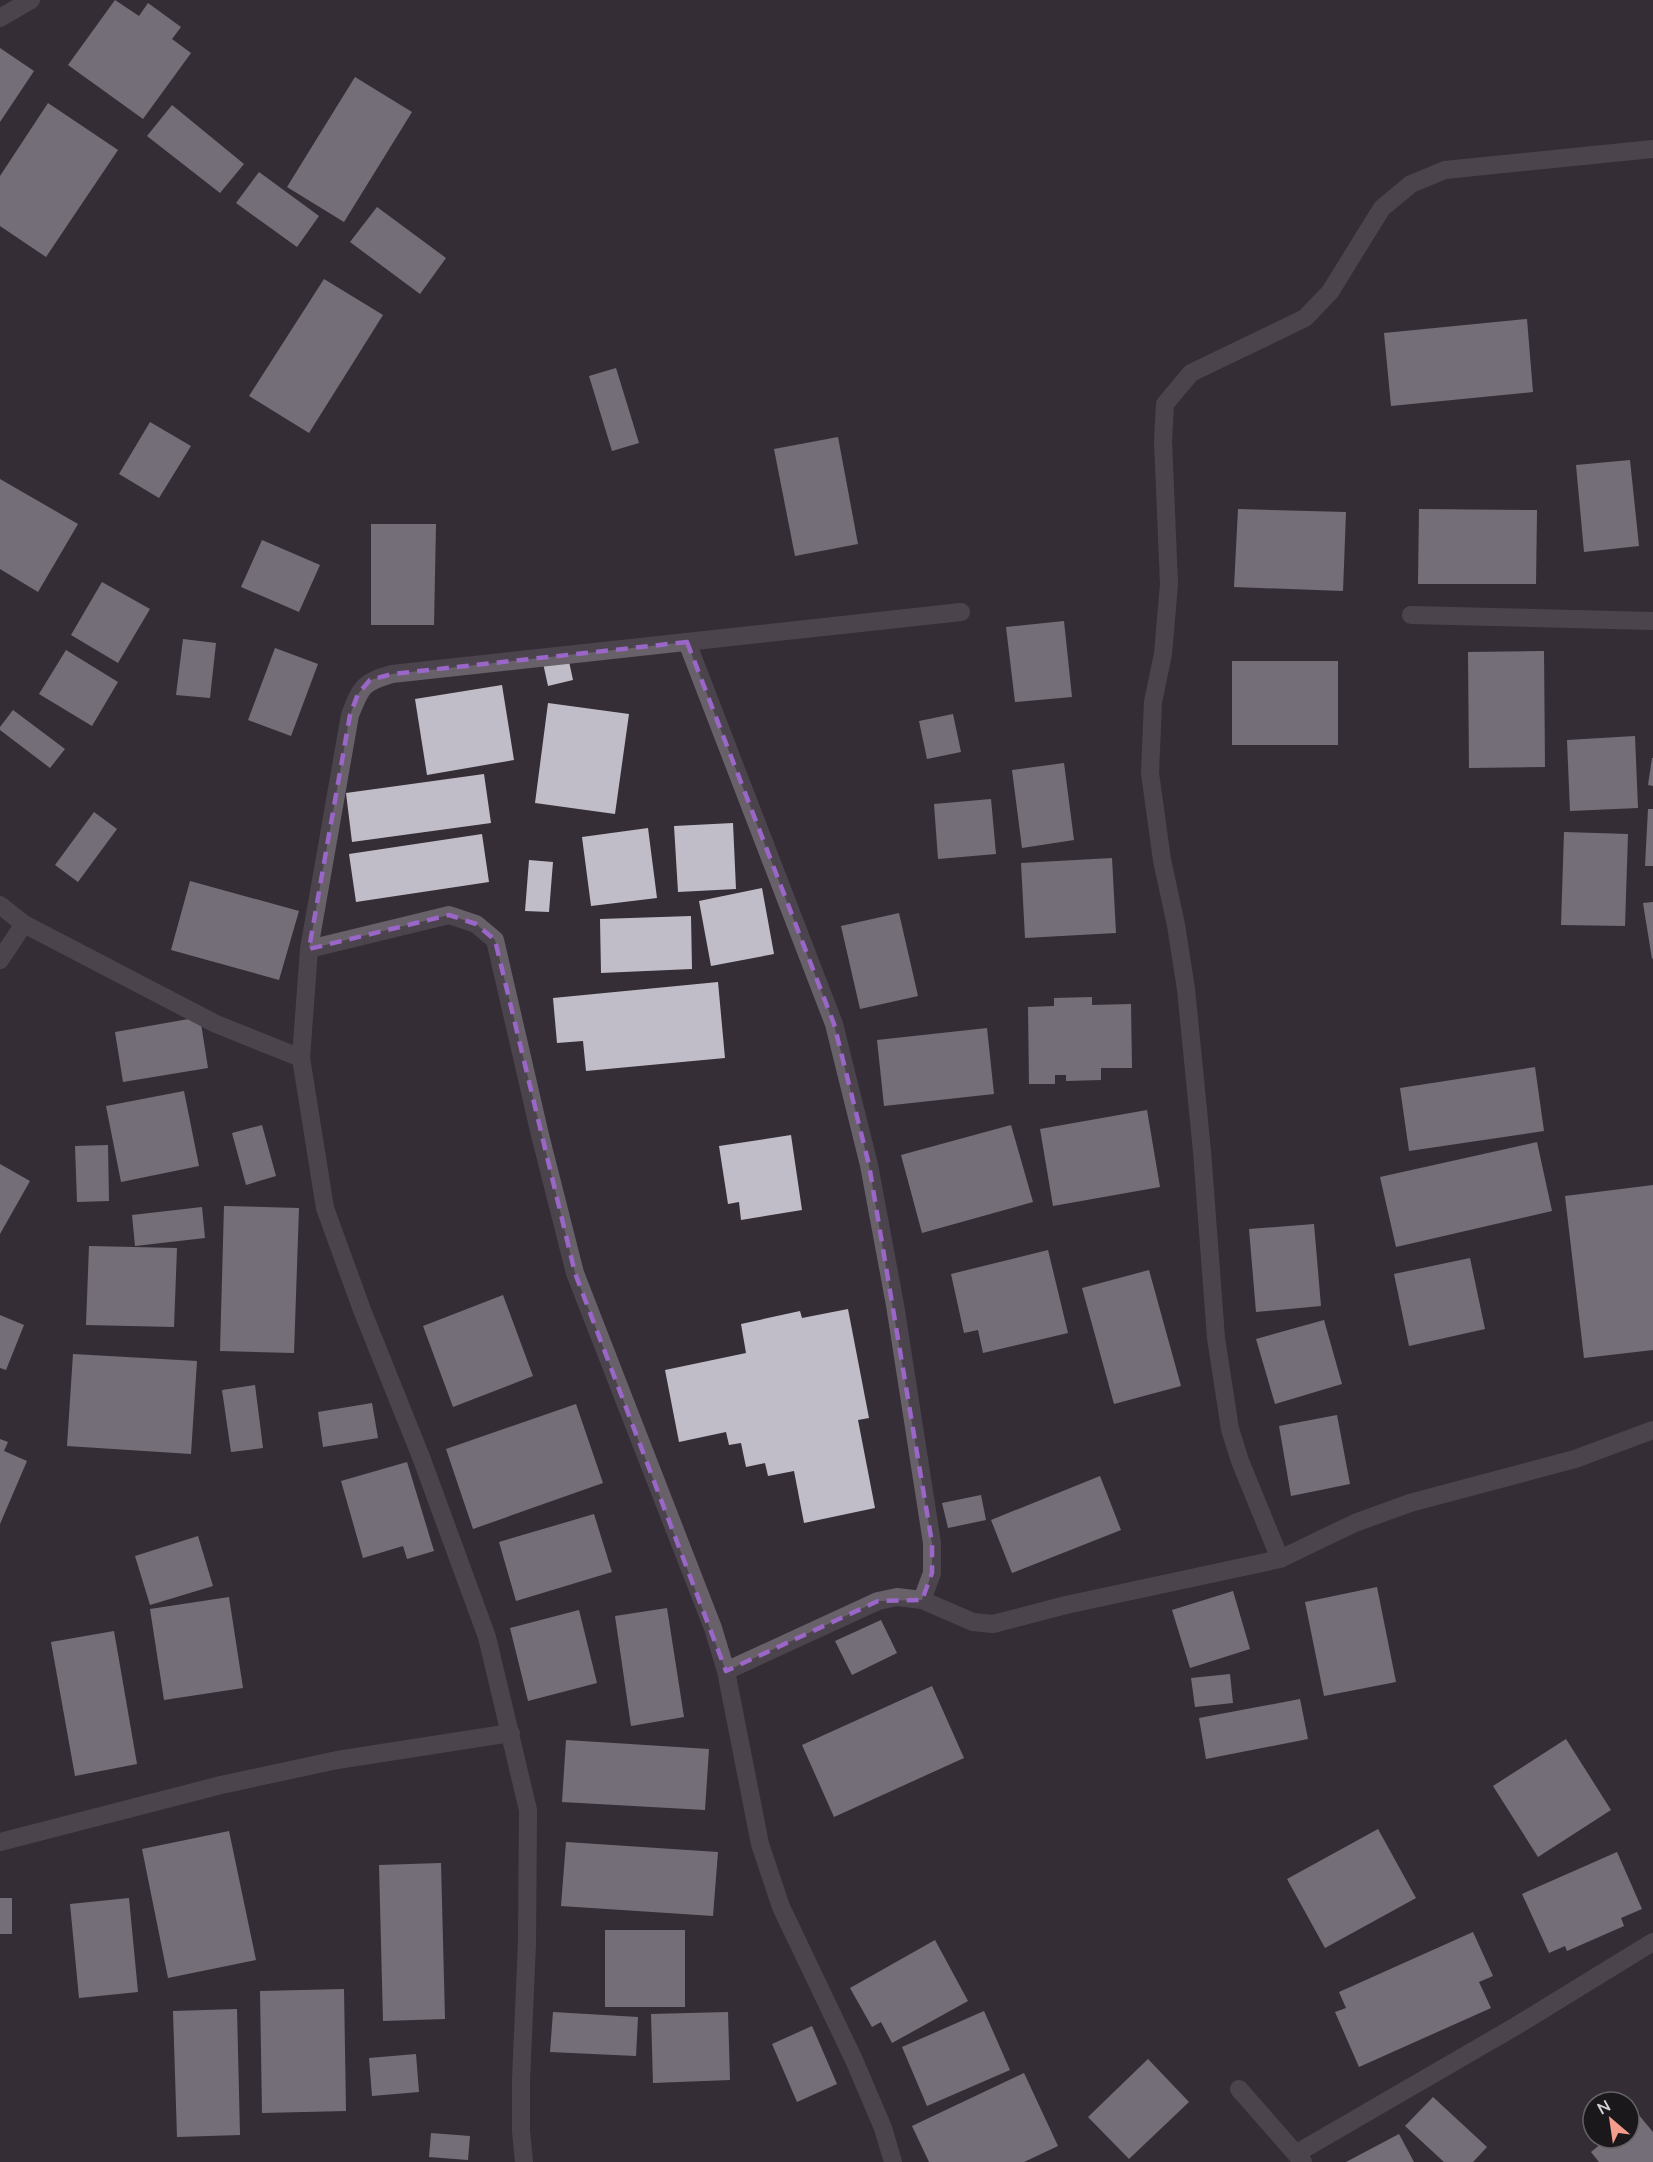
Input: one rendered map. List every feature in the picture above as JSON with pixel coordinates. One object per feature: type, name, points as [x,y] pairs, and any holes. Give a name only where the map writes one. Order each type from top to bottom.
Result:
[{"type":"street","points":[[0,18],[31,0]]},
{"type":"street","points":[[1280,1560],[1240,1461],[1230,1429],[1216,1338],[1202,1151],[1186,989],[1176,925],[1162,860],[1150,773],[1153,702],[1163,654],[1169,584],[1163,441],[1165,404],[1191,373],[1305,318],[1330,292],[1382,208],[1411,184],[1445,170],[1653,149]]},
{"type":"street","points":[[524,2162],[521,2079],[528,1810],[487,1637],[421,1457],[362,1310],[326,1208],[301,1058],[309,949],[350,715],[358,694],[370,680],[392,674],[962,612]]},
{"type":"street","points":[[1411,615],[1653,621]]},
{"type":"street","points":[[687,642],[834,1024],[869,1166],[895,1305],[932,1544],[932,1573],[922,1600]]},
{"type":"street","points":[[0,905],[24,924],[216,1024],[301,1058]]},
{"type":"street","points":[[309,949],[449,915],[476,924],[495,940],[575,1273],[713,1628],[726,1671],[760,1844],[781,1907],[854,2060],[883,2128],[893,2162]]},
{"type":"street","points":[[0,960],[24,924]]},
{"type":"street","points":[[726,1671],[878,1601],[897,1597],[922,1600],[973,1622],[993,1624],[1066,1605],[1280,1560],[1355,1523],[1410,1503],[1575,1459],[1653,1430]]},
{"type":"street","points":[[0,1842],[221,1785],[337,1760],[510,1733]]},
{"type":"street","points":[[1239,2089],[1300,2157],[1653,1942]]},
{"type":"highlighted area","points":[[687,642],[834,1024],[869,1165],[932,1543],[932,1573],[922,1600],[878,1601],[726,1671],[575,1273],[495,940],[476,924],[449,915],[309,949],[350,715],[358,694],[370,680],[392,674]]},
{"type":"building","points":[[115,0],[139,16],[148,3],[181,27],[172,39],[191,53],[143,119],[68,65]]},
{"type":"building","points":[[0,48],[34,71],[0,122]]},
{"type":"building","points":[[355,77],[412,112],[344,222],[287,187]]},
{"type":"building","points":[[48,103],[118,150],[46,257],[0,226],[0,176]]},
{"type":"building","points":[[172,105],[244,164],[220,193],[147,136]]},
{"type":"building","points":[[259,172],[319,216],[297,247],[236,203]]},
{"type":"building","points":[[377,207],[446,258],[420,294],[350,242]]},
{"type":"building","points":[[324,279],[383,315],[309,433],[249,396]]},
{"type":"building","points":[[1527,319],[1533,392],[1391,406],[1384,333]]},
{"type":"building","points":[[616,368],[639,443],[612,451],[589,376]]},
{"type":"building","points":[[150,422],[191,446],[159,498],[119,474]]},
{"type":"building","points":[[838,437],[858,544],[795,556],[774,449]]},
{"type":"building","points":[[1630,460],[1639,546],[1584,552],[1576,465]]},
{"type":"building","points":[[0,479],[78,524],[38,592],[0,569]]},
{"type":"building","points":[[1238,509],[1346,512],[1343,591],[1234,587]]},
{"type":"building","points":[[1419,509],[1537,510],[1536,584],[1418,584]]},
{"type":"building","points":[[371,524],[436,524],[434,625],[371,625]]},
{"type":"building","points":[[262,540],[320,565],[299,612],[241,587]]},
{"type":"building","points":[[102,582],[150,609],[118,663],[71,635]]},
{"type":"building","points":[[1064,621],[1072,697],[1015,702],[1006,627]]},
{"type":"building","points":[[183,639],[216,643],[210,698],[176,695]]},
{"type":"building","points":[[275,648],[318,664],[291,736],[248,720]]},
{"type":"building","points":[[66,650],[118,682],[92,726],[39,694]]},
{"type":"building","points":[[1544,651],[1545,767],[1469,768],[1468,652]]},
{"type":"building","points":[[568,657],[573,680],[548,686],[543,663]]},
{"type":"building","points":[[1232,661],[1338,661],[1338,745],[1232,745]]},
{"type":"building","points":[[502,685],[514,760],[427,775],[415,699]]},
{"type":"building","points":[[548,703],[629,714],[615,814],[535,803]]},
{"type":"building","points":[[13,710],[65,749],[50,768],[0,730]]},
{"type":"building","points":[[953,714],[961,752],[927,759],[919,721]]},
{"type":"building","points":[[1635,736],[1638,808],[1570,811],[1567,740]]},
{"type":"building","points":[[1653,758],[1653,786],[1648,785]]},
{"type":"building","points":[[1064,763],[1074,840],[1022,848],[1012,770]]},
{"type":"building","points":[[484,774],[491,823],[352,842],[346,793]]},
{"type":"building","points":[[991,799],[996,854],[938,859],[934,804]]},
{"type":"building","points":[[1648,809],[1653,809],[1653,866],[1645,866]]},
{"type":"building","points":[[94,812],[117,829],[78,882],[55,865]]},
{"type":"building","points":[[733,823],[736,889],[678,892],[674,826]]},
{"type":"building","points":[[648,828],[657,898],[591,906],[582,837]]},
{"type":"building","points":[[1564,832],[1628,834],[1625,926],[1561,925]]},
{"type":"building","points":[[482,834],[489,882],[356,902],[349,854]]},
{"type":"building","points":[[1112,858],[1116,933],[1025,938],[1021,863]]},
{"type":"building","points":[[529,860],[553,862],[549,912],[525,911]]},
{"type":"building","points":[[190,881],[299,911],[279,980],[171,950]]},
{"type":"building","points":[[762,888],[774,954],[711,966],[699,901]]},
{"type":"building","points":[[1653,902],[1653,958],[1652,959],[1643,903]]},
{"type":"building","points":[[899,913],[918,996],[860,1009],[841,926]]},
{"type":"building","points":[[691,916],[692,969],[601,973],[600,919]]},
{"type":"building","points":[[718,982],[725,1058],[586,1071],[583,1041],[557,1043],[553,998]]},
{"type":"building","points":[[1092,997],[1092,1005],[1131,1004],[1132,1068],[1101,1068],[1101,1080],[1066,1081],[1066,1075],[1055,1075],[1055,1084],[1029,1084],[1028,1007],[1054,1006],[1054,998]]},
{"type":"building","points":[[200,1017],[208,1068],[123,1082],[115,1032]]},
{"type":"building","points":[[987,1028],[994,1094],[884,1106],[877,1040]]},
{"type":"building","points":[[1535,1067],[1544,1131],[1409,1151],[1400,1088]]},
{"type":"building","points":[[184,1091],[199,1166],[121,1182],[106,1106]]},
{"type":"building","points":[[1147,1110],[1160,1187],[1053,1206],[1040,1129]]},
{"type":"building","points":[[262,1125],[276,1176],[246,1185],[232,1133]]},
{"type":"building","points":[[1011,1125],[1033,1202],[922,1233],[901,1155]]},
{"type":"building","points":[[791,1135],[802,1210],[741,1220],[739,1202],[728,1204],[719,1146]]},
{"type":"building","points":[[1537,1142],[1552,1211],[1396,1247],[1380,1177]]},
{"type":"building","points":[[108,1145],[109,1201],[77,1202],[75,1146]]},
{"type":"building","points":[[0,1164],[30,1181],[0,1234]]},
{"type":"building","points":[[1653,1185],[1653,1350],[1584,1358],[1565,1196]]},
{"type":"building","points":[[224,1206],[299,1208],[294,1353],[220,1351]]},
{"type":"building","points":[[202,1207],[205,1238],[135,1246],[132,1215]]},
{"type":"building","points":[[1314,1224],[1321,1306],[1256,1312],[1249,1229]]},
{"type":"building","points":[[89,1246],[177,1248],[174,1327],[86,1325]]},
{"type":"building","points":[[1048,1250],[1068,1333],[983,1353],[978,1330],[964,1333],[951,1274]]},
{"type":"building","points":[[1470,1258],[1485,1329],[1409,1346],[1394,1274]]},
{"type":"building","points":[[1149,1270],[1181,1386],[1114,1404],[1082,1288]]},
{"type":"building","points":[[503,1295],[533,1376],[453,1407],[423,1326]]},
{"type":"building","points":[[848,1309],[869,1418],[858,1420],[875,1508],[804,1523],[794,1471],[768,1476],[765,1463],[746,1467],[741,1443],[729,1445],[726,1432],[679,1442],[665,1370],[746,1353],[741,1324],[800,1311],[802,1318]]},
{"type":"building","points":[[0,1315],[24,1325],[6,1370],[0,1368]]},
{"type":"building","points":[[1324,1320],[1342,1384],[1275,1404],[1256,1339]]},
{"type":"building","points":[[73,1354],[197,1361],[191,1454],[67,1446]]},
{"type":"building","points":[[255,1385],[263,1448],[231,1452],[222,1390]]},
{"type":"building","points":[[372,1403],[378,1438],[323,1447],[318,1412]]},
{"type":"building","points":[[576,1404],[603,1483],[473,1529],[446,1449]]},
{"type":"building","points":[[1337,1415],[1350,1484],[1291,1496],[1279,1426]]},
{"type":"building","points":[[0,1439],[8,1442],[4,1451],[27,1461],[0,1524]]},
{"type":"building","points":[[407,1462],[434,1551],[407,1559],[403,1546],[363,1558],[341,1481]]},
{"type":"building","points":[[1100,1476],[1121,1530],[1012,1573],[991,1520]]},
{"type":"building","points":[[981,1495],[986,1520],[948,1528],[942,1503]]},
{"type":"building","points":[[594,1514],[612,1572],[516,1601],[499,1542]]},
{"type":"building","points":[[198,1536],[213,1586],[150,1605],[135,1556]]},
{"type":"building","points":[[1377,1587],[1396,1682],[1324,1696],[1305,1602]]},
{"type":"building","points":[[1233,1591],[1250,1649],[1190,1668],[1172,1610]]},
{"type":"building","points":[[229,1597],[243,1688],[164,1700],[150,1609]]},
{"type":"building","points":[[667,1608],[684,1717],[631,1726],[615,1616]]},
{"type":"building","points":[[579,1610],[597,1683],[528,1701],[510,1628]]},
{"type":"building","points":[[881,1620],[897,1653],[852,1675],[835,1641]]},
{"type":"building","points":[[114,1631],[137,1764],[75,1776],[51,1642]]},
{"type":"building","points":[[1230,1674],[1233,1703],[1195,1707],[1191,1678]]},
{"type":"building","points":[[932,1686],[964,1758],[834,1817],[802,1745]]},
{"type":"building","points":[[1300,1699],[1308,1739],[1206,1759],[1199,1718]]},
{"type":"building","points":[[1566,1739],[1611,1810],[1538,1857],[1493,1786]]},
{"type":"building","points":[[566,1740],[709,1749],[705,1810],[562,1802]]},
{"type":"building","points":[[1378,1829],[1416,1898],[1325,1948],[1287,1879]]},
{"type":"building","points":[[229,1831],[256,1960],[168,1978],[142,1849]]},
{"type":"building","points":[[566,1842],[718,1852],[713,1916],[561,1906]]},
{"type":"building","points":[[1617,1852],[1642,1909],[1621,1918],[1624,1926],[1567,1951],[1565,1946],[1549,1953],[1522,1894]]},
{"type":"building","points":[[441,1863],[445,2019],[383,2021],[379,1865]]},
{"type":"building","points":[[0,1898],[12,1898],[12,1934],[0,1934]]},
{"type":"building","points":[[129,1898],[138,1992],[79,1998],[70,1904]]},
{"type":"building","points":[[605,1930],[685,1930],[685,2007],[605,2007]]},
{"type":"building","points":[[1473,1932],[1493,1976],[1479,1982],[1491,2008],[1359,2067],[1335,2012],[1346,2008],[1339,1992]]},
{"type":"building","points":[[935,1940],[968,2001],[892,2043],[881,2022],[872,2027],[850,1988]]},
{"type":"building","points":[[344,1989],[346,2111],[262,2113],[260,1991]]},
{"type":"building","points":[[237,2009],[240,2135],[177,2137],[173,2011]]},
{"type":"building","points":[[984,2011],[1010,2070],[927,2106],[902,2047]]},
{"type":"building","points":[[553,2012],[638,2017],[636,2056],[550,2052]]},
{"type":"building","points":[[728,2012],[730,2080],[653,2083],[651,2014]]},
{"type":"building","points":[[812,2026],[837,2084],[797,2102],[772,2044]]},
{"type":"building","points":[[416,2054],[419,2092],[372,2096],[369,2058]]},
{"type":"building","points":[[1148,2059],[1189,2102],[1129,2159],[1088,2117]]},
{"type":"building","points":[[1024,2073],[1058,2146],[1024,2162],[929,2162],[912,2126]]},
{"type":"building","points":[[1433,2097],[1487,2147],[1473,2162],[1444,2162],[1405,2126]]},
{"type":"building","points":[[1641,2118],[1653,2132],[1653,2162],[1599,2162],[1591,2152],[1593,2150],[1641,2150]]},
{"type":"building","points":[[431,2133],[470,2136],[468,2160],[429,2157]]},
{"type":"building","points":[[1399,2134],[1414,2162],[1346,2162]]}]
